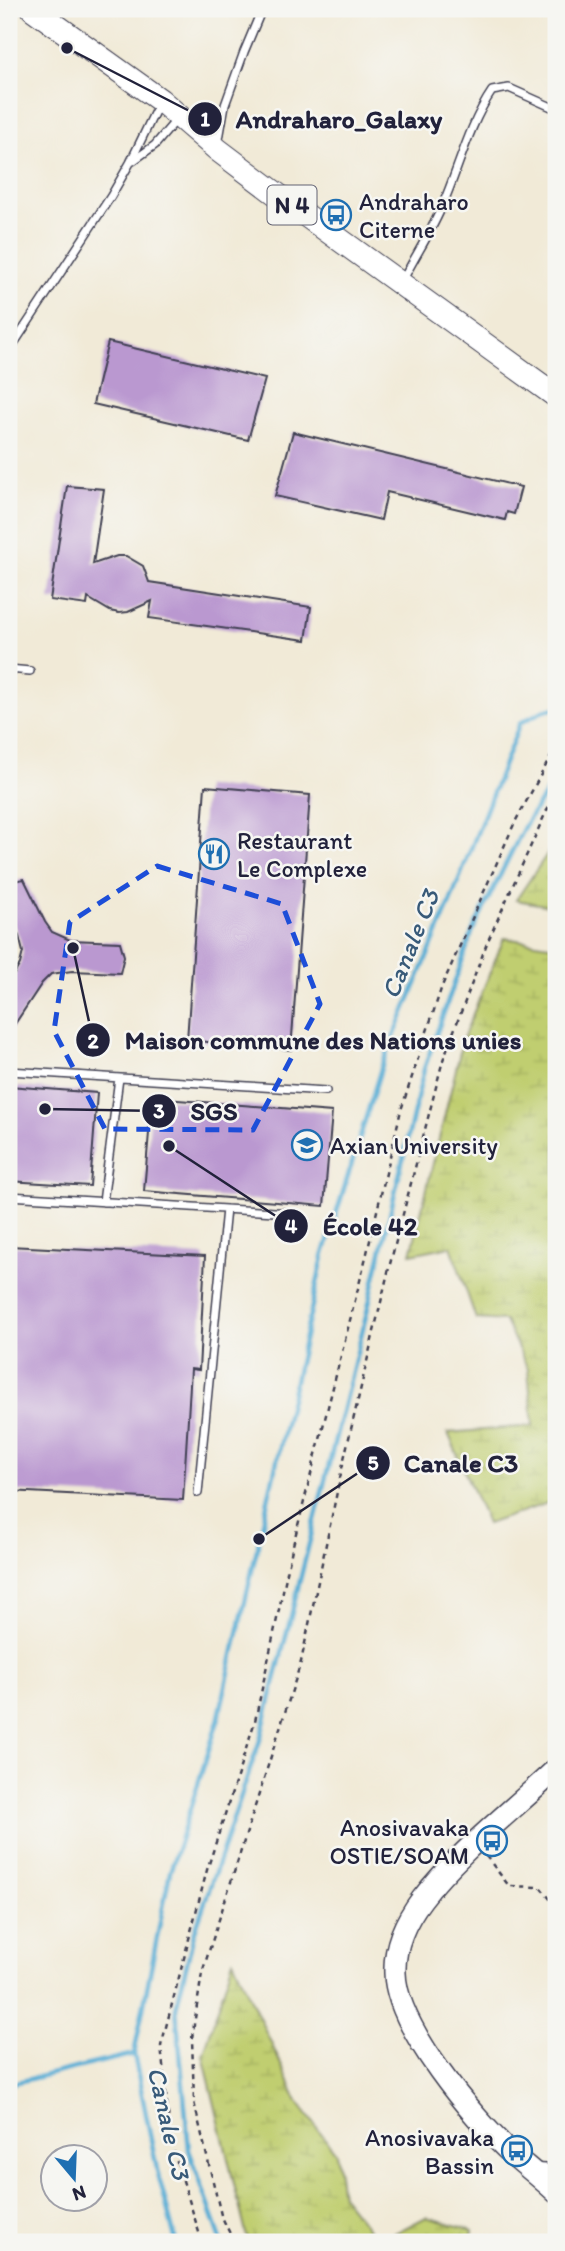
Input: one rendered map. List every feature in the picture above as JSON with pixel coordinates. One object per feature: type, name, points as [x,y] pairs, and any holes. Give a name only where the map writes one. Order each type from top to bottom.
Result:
[{"type":"main road","name":"N 4","points":[[33,9],[160,100],[218,150],[556,396]]},
{"type":"main road","points":[[556,1769],[476,1843],[421,1900],[400,1939],[394,1976],[406,2015],[448,2081],[503,2144],[556,2192]]},
{"type":"street","points":[[535,2171],[556,2172]]},
{"type":"lane","points":[[218,150],[225,105],[262,9]]},
{"type":"lane","points":[[401,284],[431,233],[458,169],[478,111],[492,91],[509,88],[556,109]]},
{"type":"lane","points":[[9,351],[111,196],[160,100]]},
{"type":"lane","points":[[130,163],[155,145],[180,116]]},
{"type":"lane","points":[[9,669],[30,671]]},
{"type":"lane","points":[[9,1070],[326,1091]]},
{"type":"lane","points":[[103,1202],[119,1078]]},
{"type":"lane","points":[[9,1196],[291,1213]]},
{"type":"lane","points":[[198,1493],[226,1209]]},
{"type":"path","points":[[202,2242],[171,2143],[162,2046],[207,1870],[255,1721],[292,1549],[368,1253],[401,1110],[442,986],[515,822],[556,747]]},
{"type":"path","points":[[234,2242],[221,2215],[194,2102],[192,2038],[202,1973],[301,1662],[344,1459],[389,1268],[443,1060],[487,943],[546,812],[556,797]]},
{"type":"path","points":[[476,1843],[509,1886],[540,1887],[551,1900],[556,1914]]},
{"type":"highlighted area","points":[[157,866],[282,904],[320,1004],[253,1130],[105,1129],[54,1031],[70,922]]},
{"type":"green space","points":[[556,841],[556,907],[516,900]]},
{"type":"green space","points":[[504,938],[556,946],[556,1500],[487,1524],[448,1433],[533,1426],[528,1369],[505,1321],[476,1319],[451,1246],[411,1254],[464,1036]]},
{"type":"green space","points":[[233,1960],[299,2104],[336,2153],[342,2196],[378,2242],[248,2242],[203,2055]]},
{"type":"green space","points":[[426,2217],[473,2230],[471,2242],[378,2242]]},
{"type":"building","points":[[108,342],[265,379],[248,440],[93,404]]},
{"type":"building","points":[[293,432],[521,487],[514,514],[507,512],[505,520],[387,492],[381,520],[275,496]]},
{"type":"building","points":[[67,486],[104,489],[93,564],[117,556],[126,556],[143,566],[149,582],[311,607],[306,640],[149,618],[152,601],[128,612],[119,613],[110,611],[88,598],[87,605],[50,600]]},
{"type":"building","points":[[205,786],[310,795],[291,1050],[187,1040]]},
{"type":"building","points":[[24,879],[52,932],[70,940],[120,942],[124,956],[120,973],[72,971],[51,974],[42,983],[9,1033],[9,983],[20,964],[23,952],[9,916],[9,882]]},
{"type":"building","points":[[9,1086],[97,1093],[90,1186],[9,1181]]},
{"type":"building","points":[[152,1098],[332,1112],[324,1206],[144,1191]]},
{"type":"building","points":[[9,1246],[205,1256],[199,1370],[191,1369],[183,1500],[9,1491]]},
{"type":"waterway","name":"Canale C3","points":[[176,2242],[157,2170],[134,2054],[170,1872],[218,1721],[323,1257],[382,1065],[449,905],[520,723],[543,711],[556,708]]},
{"type":"waterway","points":[[222,2242],[189,2150],[176,2008],[194,1934],[260,1740],[366,1316],[424,1069],[473,930],[525,825],[556,777]]},
{"type":"waterway","points":[[9,2084],[134,2054]]},
{"type":"place","name":"Andraharo_Galaxy","points":[[67,48]]},
{"type":"place","name":"Andraharo Citerne","points":[[336,215]]},
{"type":"place","name":"Restaurant Le Complexe","points":[[214,854]]},
{"type":"place","name":"Maison commune des Nations unies","points":[[73,948]]},
{"type":"place","name":"SGS","points":[[45,1109]]},
{"type":"place","name":"Axian University","points":[[307,1145]]},
{"type":"place","name":"École 42","points":[[169,1146]]},
{"type":"place","name":"Canale C3","points":[[259,1539]]},
{"type":"place","name":"Anosivavaka OSTIE/SOAM","points":[[492,1841]]},
{"type":"place","name":"Anosivavaka Bassin","points":[[517,2151]]}]
